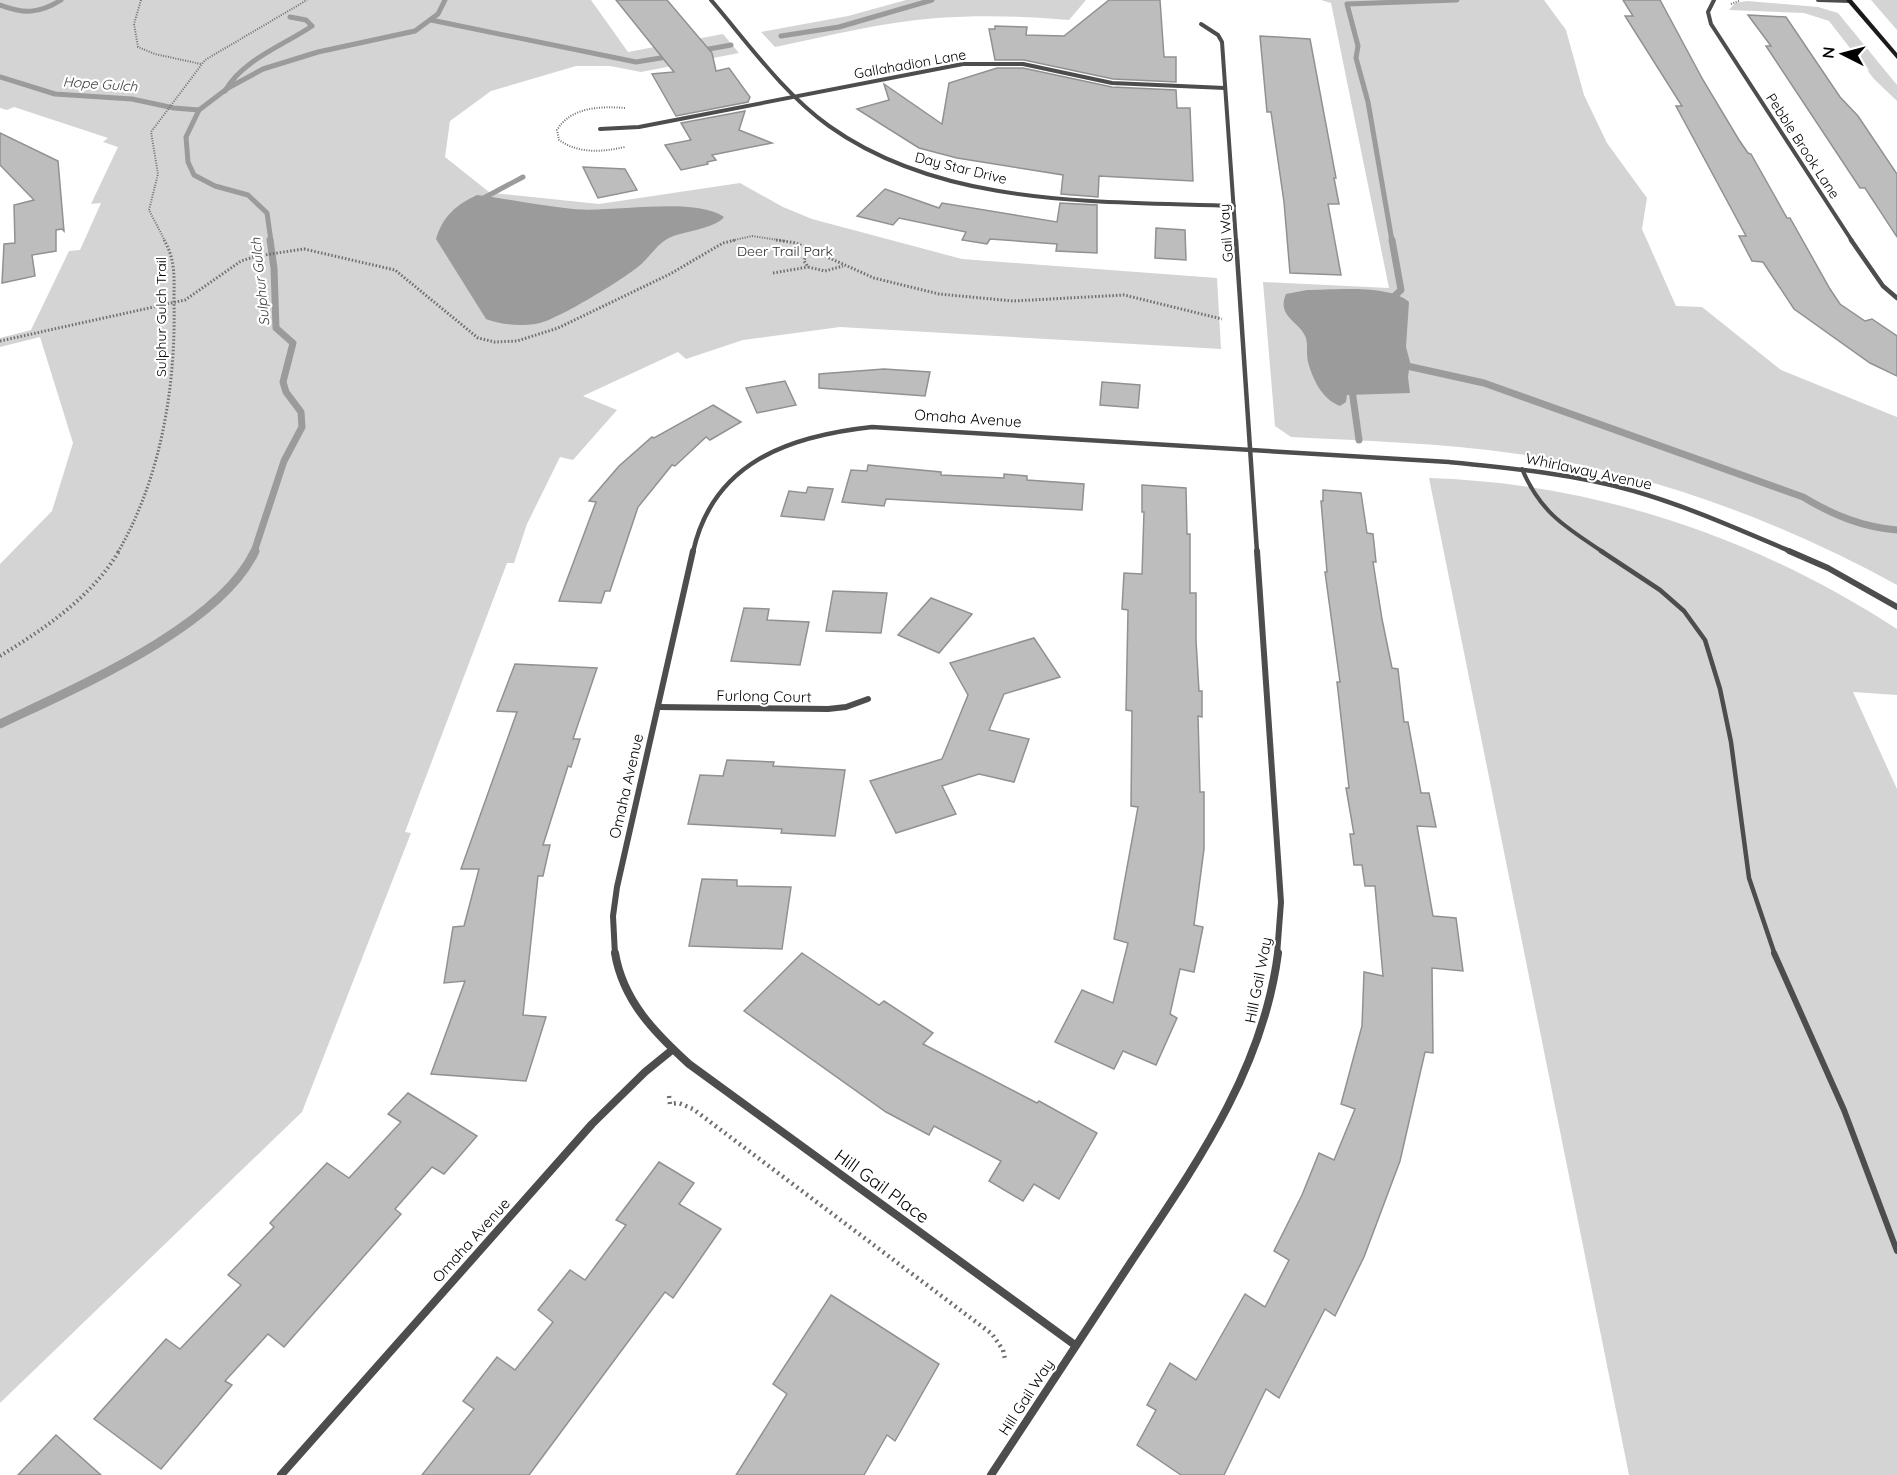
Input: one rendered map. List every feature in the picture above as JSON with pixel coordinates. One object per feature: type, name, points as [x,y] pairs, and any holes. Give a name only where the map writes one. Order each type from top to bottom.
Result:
[{"type":"street","name":"Day Star Drive","points":[[711,0],[796,96],[828,126],[856,144],[895,162],[941,177],[1028,194],[1234,206]]},
{"type":"street","name":"Pebble Brook Lane","points":[[1714,0],[1708,12],[1711,24],[1869,267],[1883,285],[1897,297]]},
{"type":"street","points":[[1818,0],[1849,1],[1897,57]]},
{"type":"street","name":"Gail Way","points":[[1201,24],[1218,35],[1222,42],[1252,450]]},
{"type":"street","name":"Gallahadion Lane","points":[[600,129],[639,127],[943,66],[983,63],[1023,64],[1112,83],[1225,88]]},
{"type":"street","name":"Omaha Avenue","points":[[280,1475],[592,1124],[636,1080],[672,1050],[646,1024],[629,997],[618,968],[612,933],[613,910],[697,533],[704,513],[718,493],[736,474],[782,447],[836,432],[880,427],[1252,450]]},
{"type":"street","name":"Whirlaway Avenue","points":[[1252,450],[1467,463],[1522,469],[1633,491],[1718,519],[1828,568],[1897,607]]},
{"type":"street","name":"Hill Gail Way","points":[[991,1475],[1223,1120],[1259,1039],[1275,979],[1281,934],[1281,902],[1252,450]]},
{"type":"street","name":"Furlong Court","points":[[658,707],[828,710],[846,707],[868,699]]},
{"type":"street","name":"Hill Gail Place","points":[[672,1050],[719,1087],[1075,1345]]},
{"type":"lane","points":[[1522,469],[1525,484],[1538,504],[1564,526],[1658,589],[1689,617],[1702,635],[1717,677],[1730,729],[1740,804],[1742,844],[1758,913],[1773,952],[1836,1090],[1897,1251]]},
{"type":"path","points":[[141,0],[136,10],[134,36],[138,47],[155,54],[201,64]]},
{"type":"path","name":"Sulphur Gulch Trail","points":[[0,656],[92,586],[121,548],[149,478],[172,381],[174,265],[172,250],[152,220],[148,207],[158,181],[159,171],[150,137],[159,120],[201,64],[222,49],[307,0]]},
{"type":"path","points":[[0,342],[185,300],[242,261],[290,250],[315,251],[395,270],[478,338],[484,341],[504,342],[530,338],[558,328],[670,274],[732,240],[752,236],[771,237],[808,248],[874,278],[958,297],[1020,301],[1113,294],[1158,302],[1222,319]]},
{"type":"path","points":[[808,248],[804,261],[808,267]]},
{"type":"path","points":[[773,273],[808,267],[825,271],[844,266]]},
{"type":"path","points":[[669,1096],[670,1104],[679,1103],[693,1109],[992,1334],[1003,1350],[1005,1359]]},
{"type":"green space","name":"Deer Trail Park","points":[[0,0],[591,0],[628,52],[723,34],[739,53],[641,72],[610,66],[576,66],[491,91],[450,121],[445,157],[489,192],[599,204],[740,183],[783,207],[812,219],[962,259],[1217,278],[1221,349],[840,327],[743,340],[686,359],[678,352],[583,396],[617,410],[573,460],[560,457],[527,524],[514,563],[507,563],[405,832],[411,833],[302,1112],[0,1403],[0,564],[52,511],[73,443],[40,337],[0,347],[0,338],[31,330],[69,251],[80,250],[101,203],[91,204],[118,147],[103,142],[108,138],[14,107],[7,110],[0,108]]},
{"type":"green space","points":[[906,0],[1086,0],[1069,20],[1003,16],[937,18],[876,26],[775,47],[761,32],[848,16]]},
{"type":"green space","points":[[1321,0],[1544,0],[1566,30],[1584,95],[1607,143],[1647,198],[1642,229],[1676,306],[1702,307],[1781,370],[1897,417],[1897,585],[1852,561],[1760,520],[1713,502],[1617,473],[1568,462],[1490,450],[1291,437],[1275,426],[1263,282],[1389,288],[1331,3]]},
{"type":"green space","points":[[1871,0],[1897,0],[1897,30]]},
{"type":"green space","points":[[1747,1],[1818,7],[1838,13],[1897,85],[1897,101],[1874,79],[1829,21],[1804,13],[1729,10],[1735,3]]},
{"type":"green space","points":[[1429,478],[1491,482],[1553,491],[1614,504],[1673,521],[1788,568],[1844,597],[1897,629],[1897,695],[1853,692],[1897,789],[1897,1475],[1629,1475]]},
{"type":"shaded area","points":[[477,195],[589,210],[693,207],[724,217],[714,224],[665,240],[631,272],[561,314],[540,323],[513,325],[486,319],[436,239],[442,224],[451,212]]},
{"type":"shaded area","points":[[1307,290],[1375,290],[1400,296],[1409,302],[1406,347],[1410,362],[1408,377],[1410,393],[1347,395],[1346,402],[1340,406],[1323,394],[1310,369],[1306,338],[1286,314],[1284,308],[1286,294]]},
{"type":"building","points":[[616,0],[667,0],[712,53],[716,71],[729,68],[750,97],[748,102],[676,116],[652,74],[674,72]]},
{"type":"building","points":[[1109,0],[1160,0],[1164,57],[1176,57],[1176,82],[1113,79],[1024,60],[995,60],[989,29],[995,29],[995,26],[1027,27],[1026,35],[1064,36]]},
{"type":"building","points":[[1623,0],[1660,0],[1703,80],[1739,140],[1751,154],[1840,304],[1865,321],[1872,319],[1897,336],[1897,376],[1870,363],[1794,309],[1763,262],[1752,261],[1739,236],[1746,236],[1676,106],[1682,106],[1625,16],[1633,16]]},
{"type":"building","points":[[1748,15],[1786,17],[1840,97],[1858,116],[1897,174],[1897,237],[1865,188],[1860,188],[1766,46],[1771,46]]},
{"type":"building","points":[[1260,36],[1310,39],[1336,178],[1334,178],[1339,204],[1328,204],[1341,275],[1290,273],[1284,202],[1271,112],[1267,112]]},
{"type":"building","points":[[997,68],[1023,68],[1112,87],[1176,90],[1177,108],[1190,108],[1193,181],[1099,176],[1098,197],[1061,194],[1063,175],[957,158],[919,148],[857,109],[889,100],[884,84],[942,124],[949,83]]},
{"type":"building","points":[[745,111],[739,130],[772,143],[712,155],[716,160],[681,170],[665,145],[691,140],[681,123]]},
{"type":"building","points":[[0,133],[58,161],[64,231],[56,230],[56,251],[32,255],[35,276],[2,283],[4,244],[15,243],[14,205],[34,200],[0,165]]},
{"type":"building","points":[[583,167],[625,169],[637,190],[598,198]]},
{"type":"building","points":[[885,189],[939,208],[942,203],[1057,222],[1060,203],[1097,205],[1097,253],[1056,251],[1057,244],[990,239],[987,244],[962,240],[966,232],[899,218],[893,225],[857,216]]},
{"type":"building","points":[[1156,228],[1185,230],[1186,260],[1155,258]]},
{"type":"building","points":[[884,369],[930,372],[925,396],[819,388],[819,374]]},
{"type":"building","points":[[785,381],[796,405],[757,413],[746,388]]},
{"type":"building","points":[[1102,382],[1140,385],[1138,408],[1100,405]]},
{"type":"building","points":[[713,405],[741,422],[710,440],[706,437],[675,466],[672,465],[638,507],[610,591],[605,591],[601,603],[559,601],[596,502],[589,501],[619,466],[652,437],[654,438]]},
{"type":"building","points":[[868,465],[941,472],[941,475],[1004,478],[1004,474],[1027,476],[1027,480],[1084,484],[1082,510],[886,499],[884,506],[842,502],[851,470],[867,471]]},
{"type":"building","points":[[1142,485],[1186,488],[1187,534],[1190,534],[1190,593],[1196,593],[1199,691],[1202,691],[1202,717],[1198,716],[1200,792],[1204,792],[1204,849],[1194,925],[1203,927],[1194,972],[1180,969],[1170,1014],[1177,1018],[1156,1065],[1123,1051],[1114,1069],[1055,1042],[1082,990],[1113,1003],[1128,943],[1114,939],[1138,807],[1131,806],[1132,711],[1126,710],[1128,610],[1122,609],[1124,573],[1142,574],[1144,512],[1142,512]]},
{"type":"building","points":[[808,487],[833,489],[824,520],[781,516],[789,491],[806,493]]},
{"type":"building","points":[[1323,490],[1361,493],[1367,533],[1373,534],[1376,562],[1373,562],[1392,668],[1398,669],[1404,722],[1408,722],[1421,793],[1429,793],[1436,827],[1417,826],[1433,916],[1456,918],[1463,971],[1432,968],[1433,1053],[1425,1052],[1400,1161],[1364,1257],[1335,1316],[1325,1309],[1279,1398],[1266,1389],[1224,1475],[1181,1475],[1137,1445],[1156,1410],[1147,1405],[1170,1363],[1196,1380],[1245,1294],[1265,1307],[1289,1260],[1274,1251],[1302,1195],[1319,1153],[1334,1160],[1355,1109],[1341,1104],[1362,1026],[1364,972],[1383,976],[1375,886],[1365,886],[1362,865],[1354,865],[1350,834],[1354,834],[1346,788],[1349,788],[1337,682],[1340,682],[1325,572],[1327,572],[1321,501],[1323,501]]},
{"type":"building","points":[[833,591],[887,593],[881,633],[826,631]]},
{"type":"building","points":[[931,598],[972,614],[939,653],[898,635]]},
{"type":"building","points":[[744,608],[769,609],[767,620],[809,622],[800,665],[731,661]]},
{"type":"building","points":[[1034,638],[1060,677],[1004,694],[989,730],[1029,739],[1014,782],[979,774],[942,786],[956,814],[896,833],[870,781],[942,759],[968,695],[950,663]]},
{"type":"building","points":[[515,664],[597,668],[573,739],[580,739],[571,767],[568,766],[543,845],[550,845],[543,876],[538,876],[523,1015],[546,1017],[526,1081],[431,1074],[465,981],[444,983],[453,927],[464,926],[479,869],[461,869],[517,712],[497,711]]},
{"type":"building","points":[[727,760],[774,762],[773,766],[845,770],[835,836],[781,833],[782,829],[688,824],[700,775],[723,776]]},
{"type":"building","points":[[702,879],[737,880],[737,886],[791,887],[782,949],[689,946]]},
{"type":"building","points":[[802,953],[879,1005],[884,1001],[933,1033],[923,1044],[1037,1103],[1039,1101],[1097,1133],[1059,1199],[1034,1184],[1023,1201],[989,1181],[1001,1161],[934,1126],[929,1135],[886,1112],[744,1011]]},
{"type":"building","points":[[408,1093],[477,1136],[444,1174],[432,1167],[395,1209],[401,1214],[284,1347],[268,1334],[225,1381],[232,1385],[161,1469],[94,1419],[166,1339],[180,1349],[241,1285],[228,1275],[274,1227],[270,1223],[327,1163],[349,1178],[401,1122],[388,1114]]},
{"type":"building","points":[[659,1162],[694,1183],[679,1204],[721,1229],[673,1298],[665,1292],[529,1475],[422,1475],[474,1409],[463,1401],[497,1357],[515,1370],[553,1322],[538,1310],[570,1270],[585,1280],[626,1225],[616,1220]]},
{"type":"building","points":[[831,1295],[939,1364],[895,1441],[887,1435],[864,1475],[736,1475],[787,1394],[773,1384]]},
{"type":"building","points":[[56,1435],[101,1475],[18,1475]]},
{"type":"waterway","name":"Hope Gulch","points":[[0,5],[31,11],[46,8],[61,0]]},
{"type":"waterway","name":"Sulphur Gulch","points":[[226,90],[263,69],[318,52],[415,31],[438,14],[445,0]]},
{"type":"waterway","points":[[781,36],[839,27],[932,0]]},
{"type":"waterway","points":[[1392,241],[1368,102],[1356,58],[1358,46],[1347,4],[1457,0]]},
{"type":"waterway","points":[[226,90],[242,70],[264,54],[312,26],[306,20],[290,17]]},
{"type":"waterway","points":[[431,20],[636,62],[673,56]]},
{"type":"waterway","points":[[698,51],[731,45]]},
{"type":"waterway","name":"Hope Gulch","points":[[0,77],[55,94],[132,99],[174,108],[199,110]]},
{"type":"waterway","name":"Sulphur Gulch","points":[[199,110],[226,90]]},
{"type":"waterway","name":"Sulphur Gulch","points":[[199,110],[186,137],[188,162],[194,175],[215,186],[248,195],[267,213],[271,241]]},
{"type":"waterway","points":[[478,201],[523,177]]},
{"type":"waterway","name":"Sulphur Gulch","points":[[254,552],[284,461],[302,427],[301,412],[286,392],[283,382],[293,343],[276,328],[274,268],[270,240]]},
{"type":"waterway","points":[[1387,303],[1401,290],[1392,240]]},
{"type":"waterway","points":[[1398,364],[1484,383],[1803,497],[1848,519],[1897,530]]},
{"type":"waterway","points":[[1351,383],[1359,440]]},
{"type":"waterway","name":"Sulphur Gulch","points":[[0,724],[104,674],[178,630],[211,605],[237,579],[255,551]]}]
